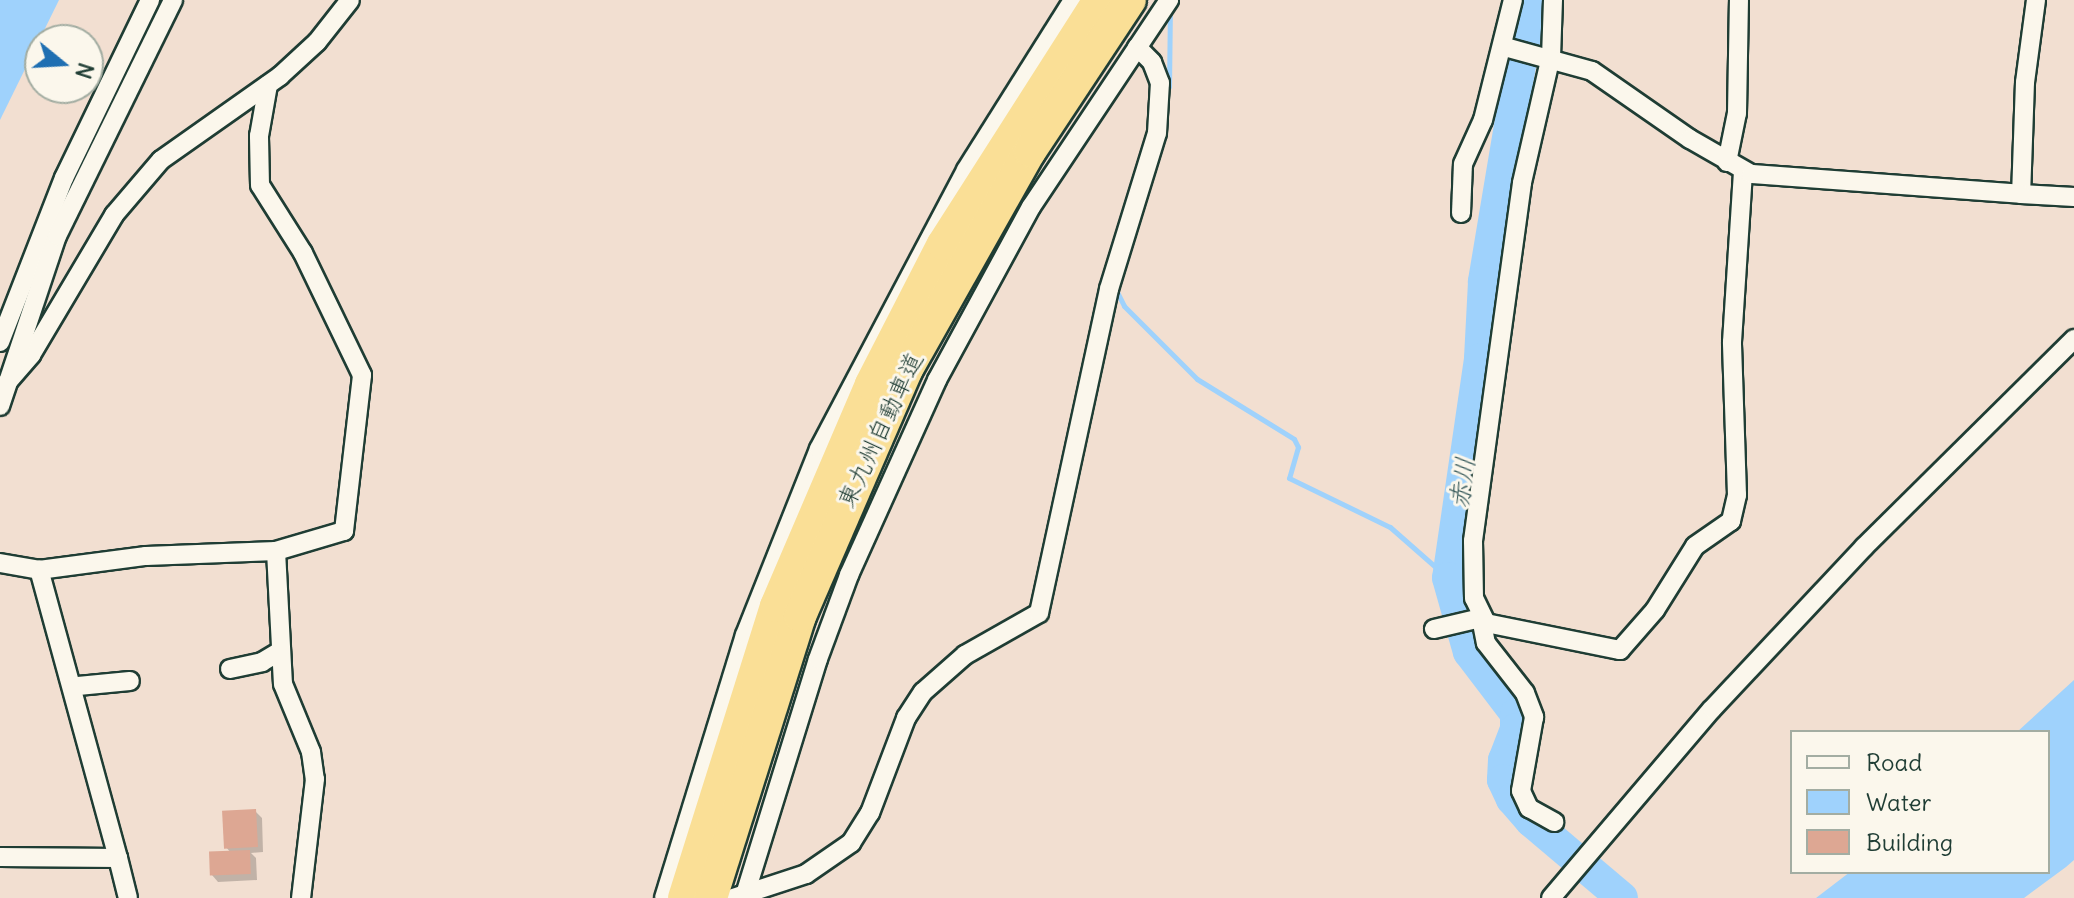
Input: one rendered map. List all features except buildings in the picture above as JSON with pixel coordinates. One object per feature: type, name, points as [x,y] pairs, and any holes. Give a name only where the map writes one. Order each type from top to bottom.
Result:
[{"type":"highway","name":"東九州自動車道","points":[[684,898],[776,606],[871,384],[943,244],[1029,101],[1099,0]]},
{"type":"highway","name":"東九州自動車道","points":[[711,898],[800,616],[907,369],[1030,151],[1130,0]]},
{"type":"street","points":[[0,342],[64,178],[150,0]]},
{"type":"street","points":[[0,406],[63,224],[173,0]]},
{"type":"street","points":[[5,385],[31,355],[125,200],[173,148],[268,85],[317,42],[350,0]]},
{"type":"street","points":[[664,898],[745,635],[819,449],[966,170],[1073,0]]},
{"type":"street","points":[[741,897],[818,659],[900,458],[1031,207],[1169,0]]},
{"type":"street","points":[[1461,213],[1463,164],[1479,133],[1505,47],[1513,0]]},
{"type":"street","points":[[1553,0],[1551,56],[1522,183],[1473,541],[1474,598],[1486,643],[1532,709],[1535,733],[1521,791],[1529,808],[1554,822]]},
{"type":"street","points":[[1434,629],[1481,618],[1509,629],[1620,650],[1655,610],[1695,546],[1731,521],[1738,484],[1732,342],[1739,0]]},
{"type":"street","points":[[2021,194],[2025,82],[2036,0]]},
{"type":"street","points":[[741,897],[806,874],[851,843],[870,813],[906,718],[923,692],[965,655],[1039,613],[1109,289],[1157,133],[1159,77],[1137,47]]},
{"type":"street","points":[[1505,47],[1551,56],[1603,77],[1735,166],[1785,180],[2074,197]]},
{"type":"street","points":[[0,563],[39,570],[146,556],[276,551],[344,531],[363,382],[305,257],[260,185],[259,136],[268,85]]},
{"type":"street","points":[[1551,898],[1744,674],[1864,547],[2074,339]]},
{"type":"street","points":[[276,551],[285,693],[311,752],[315,779],[301,898]]},
{"type":"street","points":[[39,570],[128,898]]},
{"type":"street","points":[[230,669],[262,662],[280,651]]},
{"type":"street","points":[[78,686],[130,681]]},
{"type":"street","points":[[0,857],[118,858]]},
{"type":"water","points":[[0,0],[59,0],[47,24],[24,24],[24,71],[0,120]]},
{"type":"water","points":[[2074,680],[2074,860],[2066,867],[2024,898],[1816,898],[1847,874],[2050,874],[2050,730],[2019,730]]},
{"type":"waterway","name":"赤川","points":[[1531,0],[1484,282],[1480,359],[1448,578],[1469,652],[1516,714],[1516,729],[1504,760],[1503,780],[1512,799],[1531,821],[1622,898]]},
{"type":"waterway","points":[[1169,87],[1170,9]]},
{"type":"waterway","points":[[1116,290],[1124,306],[1197,379],[1294,439],[1298,447],[1289,478],[1390,527],[1448,578]]}]
